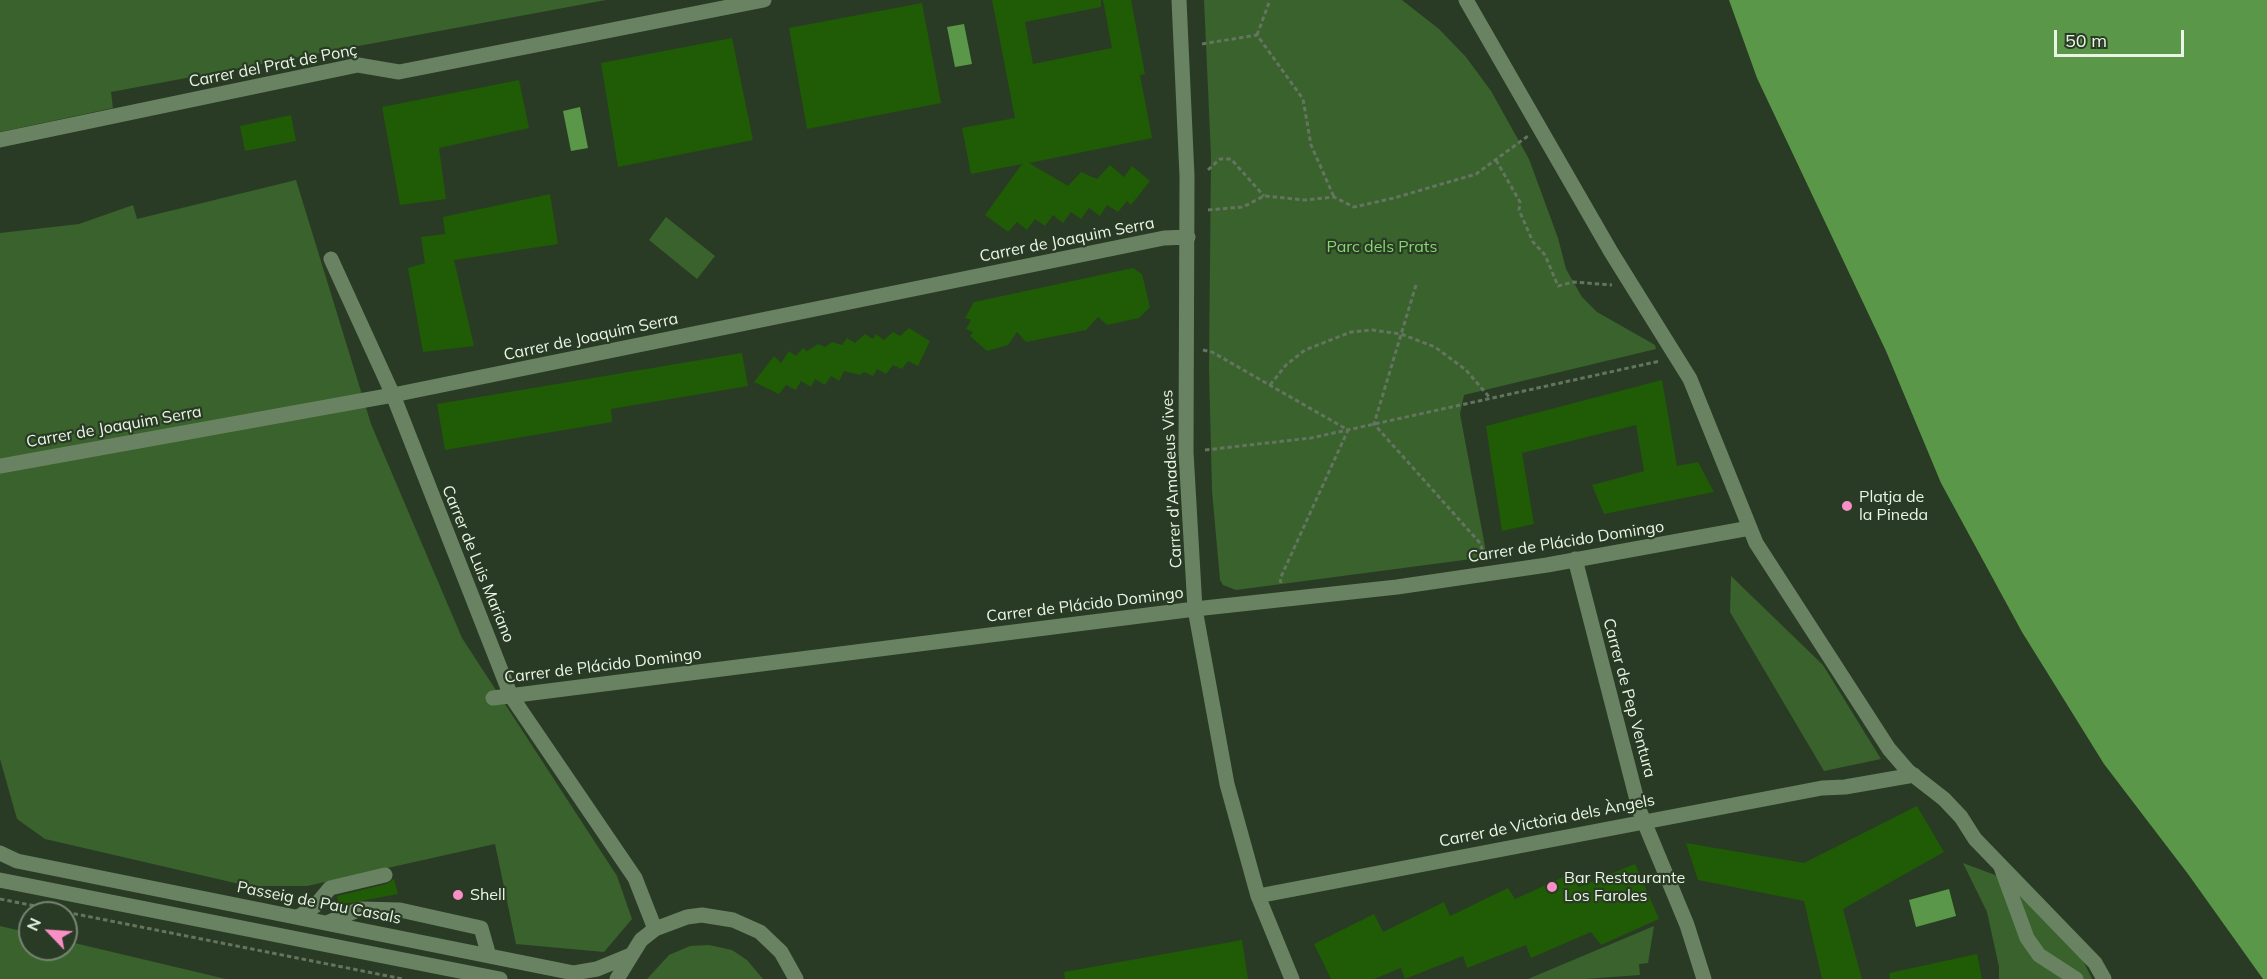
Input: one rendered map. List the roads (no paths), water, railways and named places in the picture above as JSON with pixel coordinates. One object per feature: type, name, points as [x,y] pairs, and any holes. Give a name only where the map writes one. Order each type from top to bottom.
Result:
[{"type":"street","name":"Carrer del Prat de Ponç","points":[[0,140],[358,65],[399,72],[764,0]]},
{"type":"street","name":"Carrer d'Amadeus Vives","points":[[1179,0],[1186,112],[1188,237],[1186,452],[1195,609],[1227,784],[1258,896],[1292,979]]},
{"type":"street","points":[[1466,0],[1632,286],[1690,379],[1756,543],[1890,749],[1914,775],[1944,799],[1961,817],[1975,839],[2095,963],[2104,979]]},
{"type":"street","name":"Carrer de Joaquim Serra","points":[[0,466],[393,395],[1164,238],[1188,237]]},
{"type":"street","name":"Carrer de Luis Mariano","points":[[331,259],[393,395],[511,696],[635,878],[655,929]]},
{"type":"street","name":"Carrer de Plácido Domingo","points":[[493,698],[1195,609],[1397,586],[1680,542],[1750,528]]},
{"type":"street","name":"Carrer de Pep Ventura","points":[[1575,559],[1643,821],[1687,925],[1704,979]]},
{"type":"street","name":"Carrer de Victòria dels Àngels","points":[[1258,896],[1643,821],[1822,788],[1845,787],[1914,775]]},
{"type":"street","name":"Passeig de Pau Casals","points":[[0,854],[17,861],[574,973],[597,969],[631,955]]},
{"type":"street","points":[[1999,862],[2027,938],[2039,956],[2076,979]]},
{"type":"street","points":[[298,917],[315,906],[330,888],[385,874]]},
{"type":"street","points":[[0,880],[500,979]]},
{"type":"street","points":[[327,923],[360,909],[400,910],[481,928],[489,956]]},
{"type":"street","points":[[617,979],[641,940],[655,929],[687,917],[718,916],[748,925],[771,941],[789,963],[796,979]]},
{"type":"place","name":"Platja de la Pineda","points":[[1847,506]]},
{"type":"place","name":"Bar Restaurante Los Faroles","points":[[1552,887]]},
{"type":"place","name":"Shell","points":[[458,895]]},
{"type":"park label","name":"Parc dels Prats","points":[[1382,247]]}]
